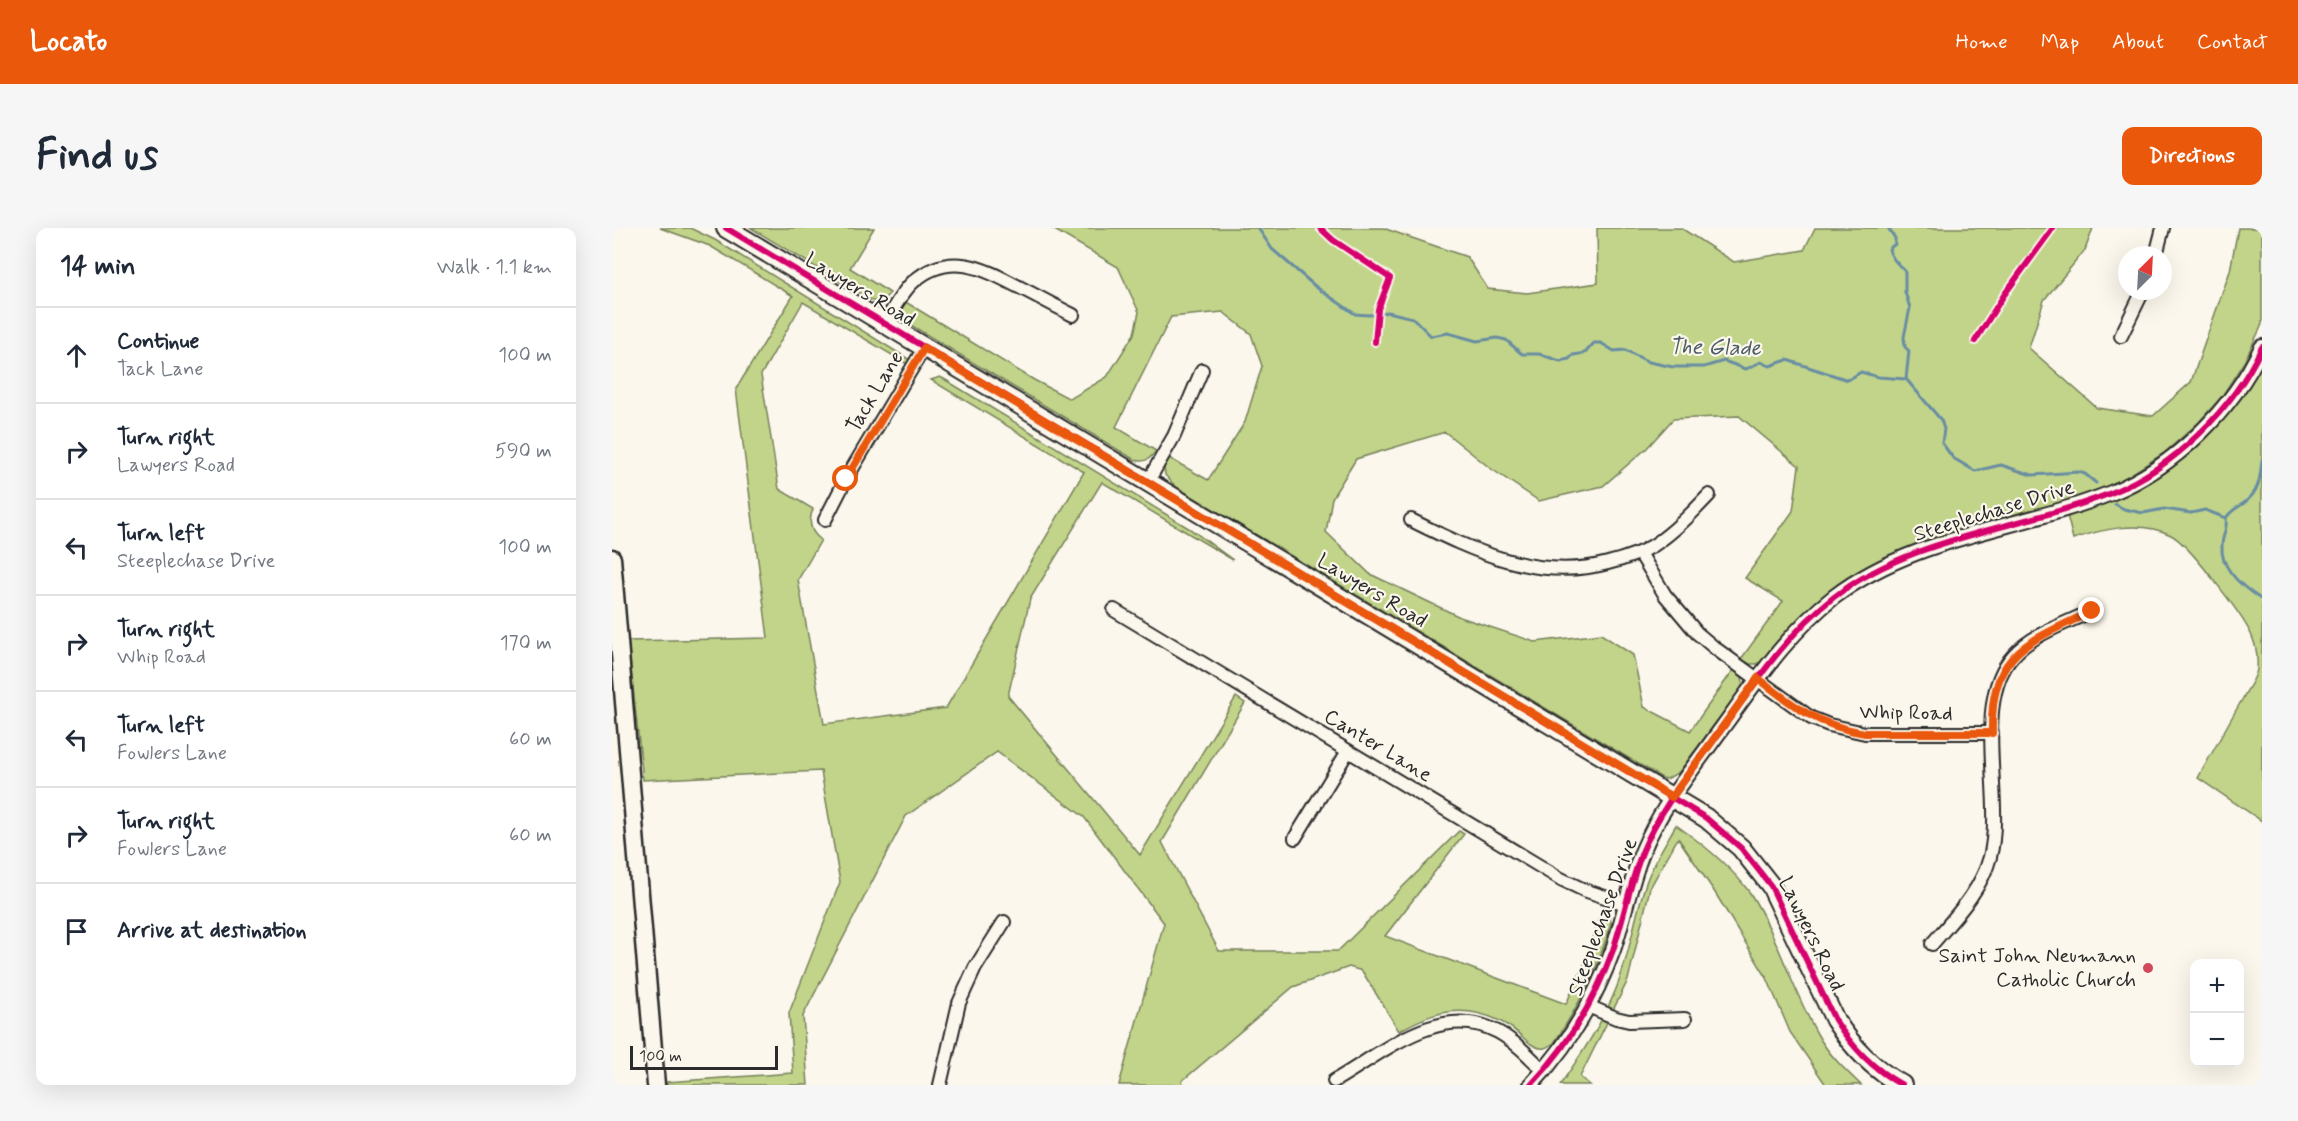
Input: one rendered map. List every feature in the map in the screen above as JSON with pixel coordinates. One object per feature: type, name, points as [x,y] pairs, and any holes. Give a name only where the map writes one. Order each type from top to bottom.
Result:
[{"type":"main road","name":"Lawyers Road","points":[[726,228],[1672,797],[1725,832],[1756,865],[1782,906],[1845,1036],[1872,1065],[1902,1085]]},
{"type":"main road","points":[[612,558],[656,1085]]},
{"type":"street","points":[[2158,246],[2163,228]]},
{"type":"street","points":[[884,324],[904,291],[914,281],[929,271],[958,264],[985,269],[1073,315]]},
{"type":"street","points":[[2121,336],[2139,300]]},
{"type":"street","name":"Steeplechase Drive","points":[[1531,1085],[1562,1048],[1588,1006],[1613,948],[1635,870],[1672,797],[1758,678],[1810,617],[1855,582],[1928,547],[2064,509],[2101,496],[2144,476],[2169,459],[2210,423],[2244,379],[2262,347]]},
{"type":"street","name":"Tack Lane","points":[[825,520],[848,476],[924,348]]},
{"type":"street","points":[[1147,483],[1174,436],[1202,370]]},
{"type":"street","points":[[1411,520],[1502,560],[1543,569],[1563,570],[1594,567],[1640,553],[1665,537],[1709,495]]},
{"type":"street","name":"Whip Road","points":[[1640,553],[1665,595],[1686,620],[1716,649],[1811,718],[1846,730],[1865,733],[1992,733]]},
{"type":"street","name":"Canter Lane","points":[[1114,610],[1562,879],[1584,890],[1626,904]]},
{"type":"street","points":[[1932,944],[1976,889],[1989,857],[1994,828],[1993,702],[2005,666],[2013,655],[2034,640],[2092,611]]},
{"type":"street","points":[[1295,838],[1348,751]]},
{"type":"street","points":[[940,1085],[959,1003],[975,968],[1004,922]]},
{"type":"street","points":[[1588,1006],[1629,1021],[1685,1019]]},
{"type":"street","points":[[1334,1081],[1418,1032],[1443,1023],[1458,1022],[1472,1023],[1499,1033],[1512,1041],[1544,1071]]},
{"type":"green space","points":[[660,228],[690,228],[715,240],[910,360],[912,367],[803,302],[761,375],[779,489],[813,509],[811,526],[821,540],[798,580],[824,724],[946,708],[1084,472],[931,380],[940,377],[1190,529],[1233,560],[1102,482],[1030,599],[1008,696],[1140,855],[1236,697],[1245,703],[1162,842],[1219,951],[1338,951],[1459,831],[1464,834],[1385,936],[1566,1004],[1588,956],[1602,910],[1609,915],[1611,923],[1601,955],[1572,1015],[1554,1043],[1545,1048],[1537,1047],[1496,1019],[1461,1011],[1434,1015],[1399,1031],[1362,971],[1349,967],[1293,987],[1182,1081],[1184,1085],[1119,1085],[1164,923],[1084,817],[997,752],[906,816],[803,1016],[808,1085],[667,1085],[667,1082],[793,1073],[789,1013],[840,882],[821,771],[643,780],[628,641],[768,638],[736,389],[793,296],[710,246]]},
{"type":"green space","points":[[751,228],[874,228],[850,268],[890,293],[882,301],[872,301]]},
{"type":"green space","points":[[1051,228],[1383,228],[1467,257],[1488,289],[1527,293],[1598,283],[1597,228],[1681,228],[1734,262],[1804,250],[1815,228],[2093,228],[2085,250],[2044,300],[2029,348],[2097,408],[2153,416],[2191,382],[2230,271],[2238,228],[2262,228],[2262,324],[2244,362],[2222,396],[2198,423],[2164,453],[2119,482],[2094,493],[2061,505],[1940,537],[1883,561],[1796,623],[1765,660],[1756,664],[1750,664],[1741,659],[1783,601],[1745,578],[1793,511],[1799,466],[1739,416],[1673,419],[1647,448],[1603,486],[1539,501],[1490,468],[1445,432],[1356,459],[1332,498],[1326,532],[1370,574],[1460,617],[1535,642],[1601,634],[1633,655],[1644,707],[1690,731],[1734,669],[1742,677],[1741,689],[1679,772],[1667,779],[1175,486],[1165,475],[1164,467],[1169,458],[1208,480],[1245,422],[1262,366],[1251,334],[1223,312],[1171,317],[1116,427],[1156,451],[1144,461],[1135,460],[904,321],[902,309],[904,301],[1034,380],[1070,399],[1107,377],[1134,334],[1139,312],[1118,267]]},
{"type":"green space","points":[[2262,347],[2262,821],[2198,778],[2256,673],[2255,647],[2246,625],[2201,565],[2171,535],[2159,530],[2134,527],[2109,529],[2073,539],[2067,515],[2190,441]]},
{"type":"green space","points":[[1676,825],[1716,856],[1750,893],[1769,928],[1809,1019],[1823,1044],[1861,1085],[1826,1085],[1790,1032],[1767,978],[1714,891],[1678,838],[1650,888],[1628,980],[1580,1077],[1590,1085],[1560,1085],[1591,1039],[1610,1002],[1625,963],[1649,875]]},
{"type":"waterway","name":"The Glade","points":[[1258,228],[1272,249],[1316,287],[1355,314],[1369,315],[1388,312],[1413,318],[1431,336],[1448,333],[1477,341],[1497,338],[1506,340],[1522,354],[1539,354],[1560,361],[1585,353],[1594,343],[1601,343],[1614,351],[1625,350],[1649,362],[1673,367],[1704,367],[1724,361],[1746,369],[1761,362],[1770,366],[1787,360],[1848,380],[1861,372],[1878,377],[1906,379],[1941,420],[1944,429],[1942,443],[1953,458],[1975,471],[2001,465],[2032,475],[2079,472],[2096,483]]},
{"type":"waterway","points":[[1888,228],[1895,238],[1895,244],[1889,249],[1890,252],[1905,271],[1905,292],[1910,308],[1904,337],[1905,347],[1909,351],[1906,379]]},
{"type":"waterway","points":[[2226,518],[2253,494],[2261,473],[2262,460]]},
{"type":"waterway","name":"The Glade","points":[[2115,504],[2124,509],[2143,513],[2164,509],[2191,513],[2205,510],[2226,518]]},
{"type":"waterway","name":"The Glade","points":[[2226,518],[2222,546],[2225,563],[2235,578],[2262,600]]},
{"type":"cycle path","points":[[726,228],[1706,818],[1741,848],[1771,886],[1835,1020],[1842,1030],[1856,1049],[1873,1065],[1902,1085]]},
{"type":"cycle path","points":[[1320,228],[1333,240],[1390,278],[1378,309],[1375,342]]},
{"type":"cycle path","points":[[1975,341],[2004,295],[2053,228]]},
{"type":"cycle path","points":[[1531,1085],[1557,1054],[1579,1022],[1598,987],[1613,950],[1638,862],[1666,806],[1755,682],[1800,628],[1834,597],[1865,576],[1899,560],[1968,536],[2076,506],[2135,482],[2158,468],[2200,434],[2235,392],[2262,347]]},
{"type":"place","name":"Saint John Neumann Catholic Church","points":[[2148,968]]},
{"type":"route","points":[[846,479],[924,348],[1672,797],[1758,678],[1811,718],[1846,730],[1865,733],[1992,733],[1996,688],[2005,666],[2013,655],[2034,640],[2092,611]]}]
